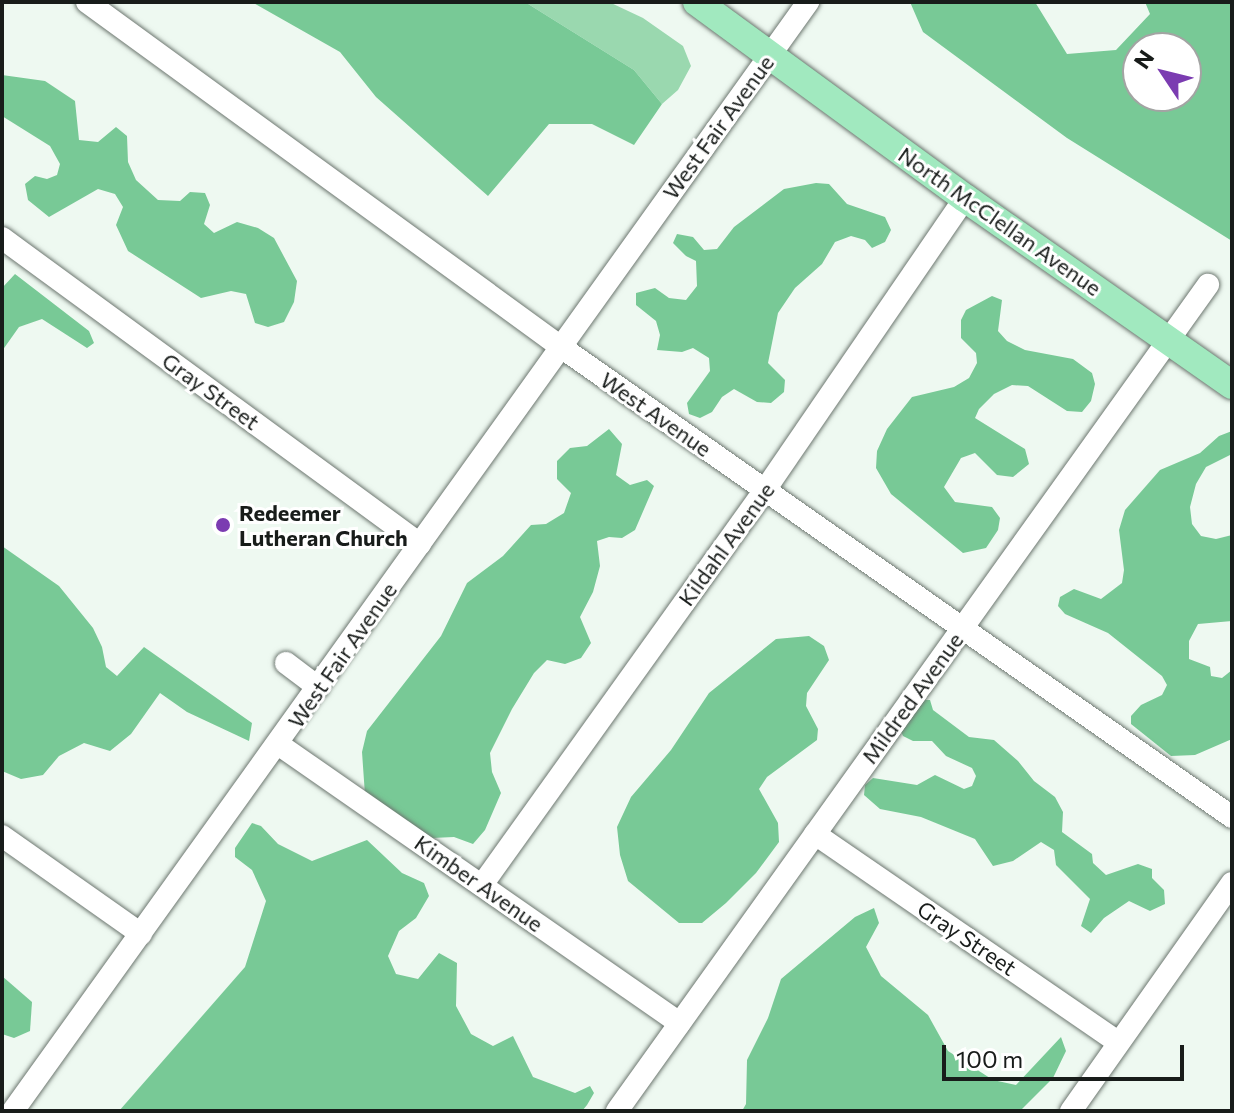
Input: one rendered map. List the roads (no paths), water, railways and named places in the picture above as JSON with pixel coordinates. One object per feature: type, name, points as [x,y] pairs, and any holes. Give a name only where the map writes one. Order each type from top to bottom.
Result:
[{"type":"main road","name":"North McClellan Avenue","points":[[697,2],[965,198],[1232,385]]},
{"type":"street","name":"West Avenue","points":[[87,2],[561,347],[1232,817]]},
{"type":"street","name":"West Fair Avenue","points":[[13,1111],[808,2]]},
{"type":"street","name":"Kildahl Avenue","points":[[482,885],[765,490],[965,198]]},
{"type":"street","name":"Gray Street","points":[[2,238],[420,544]]},
{"type":"street","name":"Mildred Avenue","points":[[617,1111],[1208,285]]},
{"type":"street","points":[[286,663],[318,687]]},
{"type":"street","name":"Kimber Avenue","points":[[278,744],[679,1023]]},
{"type":"street","name":"Gray Street","points":[[815,834],[1118,1042]]},
{"type":"street","points":[[2,836],[141,934]]},
{"type":"street","points":[[1071,1111],[1232,883]]},
{"type":"place","name":"Redeemer Lutheran Church","points":[[223,525]]}]
